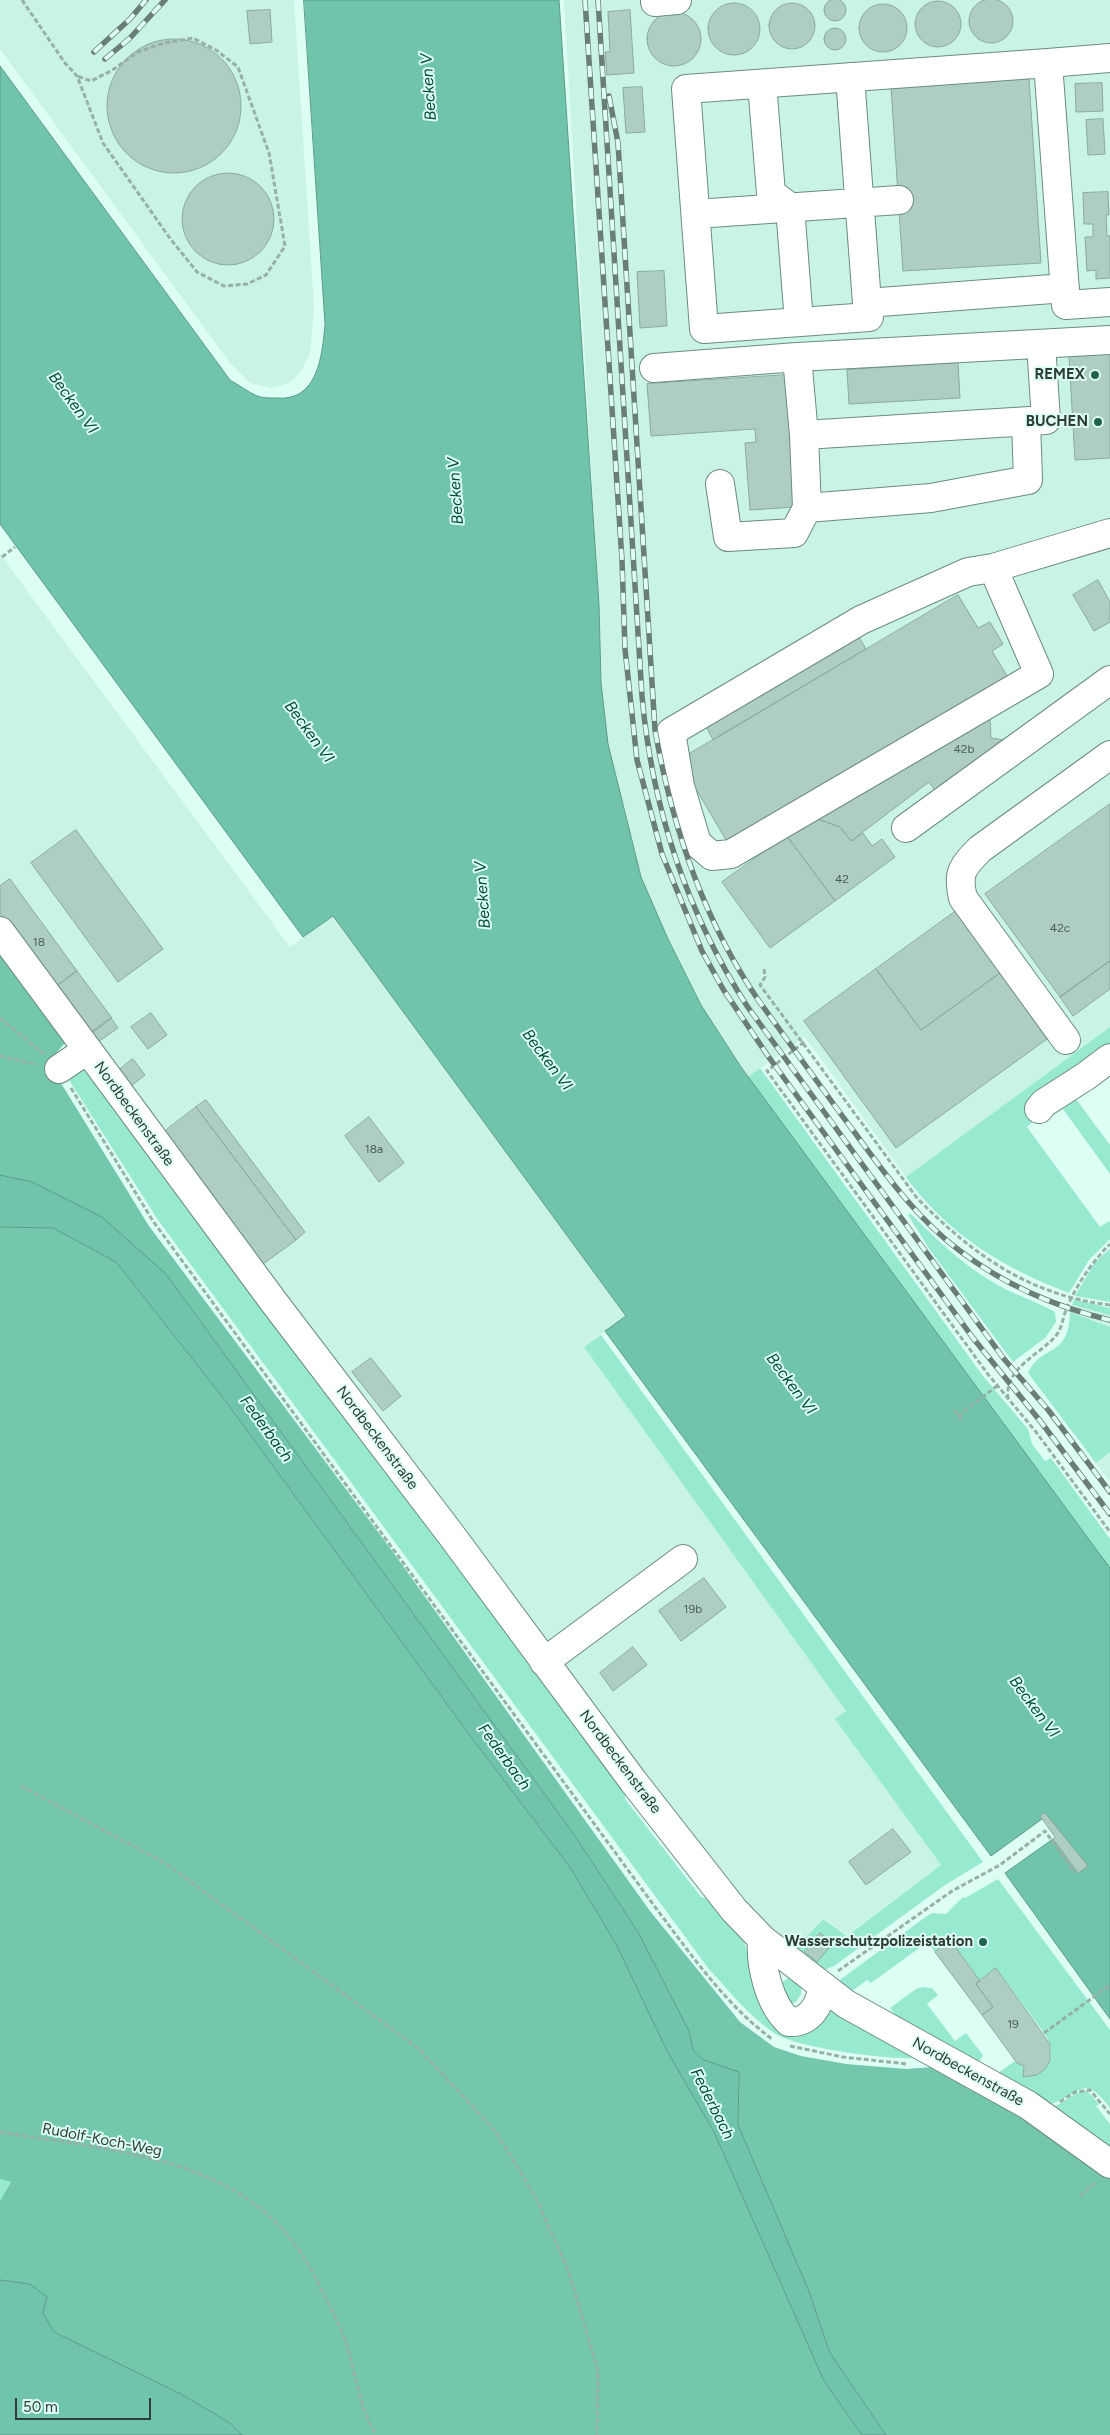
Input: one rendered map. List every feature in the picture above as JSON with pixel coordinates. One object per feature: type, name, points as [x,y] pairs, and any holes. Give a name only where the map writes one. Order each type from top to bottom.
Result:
[{"type":"street","points":[[850,77],[868,317],[704,329],[686,89],[762,84],[850,77],[1110,58]]},
{"type":"street","points":[[1048,63],[1066,305],[1110,302]]},
{"type":"street","points":[[762,84],[771,193],[790,207],[798,322]]},
{"type":"street","points":[[696,214],[898,200]]},
{"type":"street","points":[[867,303],[1065,288]]},
{"type":"street","points":[[654,368],[797,357],[1110,340]]},
{"type":"street","points":[[804,435],[1046,420],[1041,344]]},
{"type":"street","points":[[720,484],[728,537],[794,533],[807,508],[804,435],[797,357]]},
{"type":"street","points":[[807,508],[931,498],[1028,480],[1026,422]]},
{"type":"street","points":[[993,568],[1038,674],[731,854],[712,856],[698,843],[680,786],[671,732],[861,620],[968,572],[993,568],[1110,533]]},
{"type":"street","points":[[906,828],[1110,680]]},
{"type":"street","points":[[1066,1040],[963,898],[960,883],[963,867],[980,849],[1110,755]]},
{"type":"street","name":"Nordbeckenstraße","points":[[0,931],[544,1662],[734,1910],[762,1939],[822,1988],[868,2017],[1028,2105],[1110,2164]]},
{"type":"street","points":[[59,1069],[87,1050]]},
{"type":"street","points":[[1040,1109],[1044,1103],[1110,1058]]},
{"type":"street","points":[[544,1662],[684,1559]]},
{"type":"street","points":[[762,1939],[761,1954],[774,2002],[781,2014],[790,2022],[805,2019],[814,2010],[821,2000],[822,1988]]},
{"type":"path","points":[[22,0],[65,63],[77,76],[103,143],[169,237],[197,272],[224,286],[247,284],[266,275],[285,246],[269,153],[238,67],[216,50],[193,38],[164,43],[138,52],[111,71],[91,81],[77,76]]},
{"type":"path","points":[[2,557],[15,547]]},
{"type":"path","points":[[764,969],[765,977],[760,985],[918,1198],[938,1219],[986,1260],[1032,1284],[1072,1297],[1110,1305]]},
{"type":"path","points":[[0,1018],[47,1056],[59,1069],[153,1221],[658,1911],[733,2006],[750,2023],[774,2040]]},
{"type":"path","points":[[804,1042],[767,1070],[997,1386],[1036,1432],[1110,1532]]},
{"type":"path","points":[[0,1056],[59,1069]]},
{"type":"path","points":[[1008,1400],[1010,1385],[1015,1372],[1055,1337],[1072,1297],[1094,1260],[1110,1244]]},
{"type":"path","points":[[958,1416],[997,1386]]},
{"type":"path","points":[[954,1410],[963,1422]]},
{"type":"path","points":[[20,1786],[165,1863],[419,2049],[496,2132],[536,2198],[569,2272],[598,2371],[597,2435]]},
{"type":"path","points":[[822,1988],[835,1974],[952,1891],[1000,1865],[1045,1831],[1075,1873]]},
{"type":"path","points":[[1044,2033],[1110,1985]]},
{"type":"path","points":[[783,2043],[801,2049],[843,2057],[902,2064],[916,2064],[926,2060],[931,2051]]},
{"type":"path","points":[[1028,2105],[1044,2102],[1054,2105],[1075,2092],[1085,2089],[1096,2096],[1110,2114]]},
{"type":"path","name":"Rudolf-Koch-Weg","points":[[0,2132],[138,2156],[205,2175],[239,2192],[265,2212],[293,2242],[324,2294],[345,2338],[366,2417],[376,2435]]},
{"type":"shaded area","points":[[0,0],[294,0],[314,307],[310,353],[300,373],[289,383],[271,388],[250,383],[230,363],[0,49]]},
{"type":"shaded area","points":[[564,0],[1110,0],[1110,1027],[906,1177],[805,1037],[748,1077],[701,1005],[668,939],[641,877],[608,744],[601,683],[599,605]]},
{"type":"shaded area","points":[[0,554],[290,947],[332,916],[626,1316],[584,1347],[846,1711],[836,1719],[941,1865],[847,1935],[823,1918],[793,1952],[765,1926],[699,1850],[414,1472],[284,1293],[0,917]]},
{"type":"shaded area","points":[[0,954],[65,1043],[48,1062],[149,1226],[393,1552],[650,1911],[740,2022],[774,2047],[801,2056],[846,2064],[906,2069],[933,2067],[969,2082],[1094,2163],[1110,2178],[1110,2435],[886,2435],[830,2353],[808,2289],[738,2125],[739,2072],[704,2060],[693,2050],[689,2031],[638,1932],[573,1833],[166,1274],[32,1182],[0,1175]]},
{"type":"shaded area","points":[[1110,1027],[1110,1049],[1027,1127],[1100,1227],[1109,1221],[1110,1223],[1110,1239],[1089,1260],[1069,1293],[1022,1273],[979,1247],[940,1216],[906,1177]]},
{"type":"shaded area","points":[[82,1063],[625,1787],[625,1799],[701,1897],[713,1900],[741,1932],[764,2005],[803,2032],[816,2027],[831,2011],[839,2011],[917,2058],[886,2057],[843,2052],[802,2044],[785,2038],[774,2033],[756,2018],[708,1968],[158,1220],[64,1072]]},
{"type":"shaded area","points":[[760,1068],[983,1376],[1028,1429],[1032,1444],[1045,1461],[1051,1458],[1110,1539],[1110,1568],[748,1077]]},
{"type":"shaded area","points":[[1086,1091],[1076,1099],[1110,1145],[1110,1174],[1063,1109],[1053,1115],[1052,1109]]},
{"type":"shaded area","points":[[910,1213],[951,1252],[984,1277],[1055,1312],[1056,1322],[1045,1338],[1013,1362],[930,1250],[908,1215]]},
{"type":"shaded area","points":[[0,1227],[53,1228],[116,1262],[224,1399],[471,1737],[569,1866],[616,1944],[667,2051],[714,2132],[824,2381],[862,2435],[242,2435],[230,2423],[181,2394],[54,2332],[42,2313],[30,2284],[0,2280],[0,2201],[11,2182],[0,2179]]},
{"type":"shaded area","points":[[1110,1249],[1110,1302],[1075,1296],[1095,1262]]},
{"type":"shaded area","points":[[1074,1299],[1110,1308],[1110,1315],[1072,1305]]},
{"type":"shaded area","points":[[1072,1305],[1110,1315],[1110,1327],[1070,1312]]},
{"type":"shaded area","points":[[1070,1312],[1110,1327],[1110,1452],[1096,1463],[1028,1373],[1040,1357],[1054,1349],[1065,1337]]},
{"type":"shaded area","points":[[601,1335],[983,1862],[945,1885],[834,1966],[817,1973],[793,1952],[823,1919],[847,1936],[941,1865],[835,1719],[846,1711],[584,1347]]},
{"type":"shaded area","points":[[1110,1452],[1110,1481],[1096,1463]]},
{"type":"shaded area","points":[[998,1879],[1110,2030],[1110,2108],[1094,2091],[1088,2089],[1077,2091],[1052,2104],[998,2073],[1015,2061],[1024,2066],[1023,2077],[1037,2075],[1045,2069],[1050,2061],[1051,2047],[1047,2037],[997,1969],[980,1981],[951,1941],[935,1952],[926,1940],[922,1946],[871,1983],[867,1980],[852,1991],[840,1984],[841,1979],[927,1916],[932,1913],[946,1914],[963,1897],[965,1898]]},
{"type":"shaded area","points":[[790,1977],[801,1986],[800,1996],[794,2003],[786,2001],[781,1983]]},
{"type":"shaded area","points":[[923,1987],[932,1988],[938,1995],[927,2004],[955,2041],[966,2033],[983,2055],[979,2062],[896,2016],[890,2008],[916,1989]]},
{"type":"shaded area","points":[[1082,2091],[1087,2091],[1099,2104],[1096,2106],[1110,2124],[1110,2151],[1052,2106]]},
{"type":"shaded area","points":[[0,2179],[11,2182],[0,2201]]},
{"type":"water","points":[[304,0],[559,0],[599,605],[601,683],[608,744],[641,877],[668,939],[701,1005],[741,1067],[1110,1568],[1110,2019],[1005,1873],[1053,1839],[1079,1873],[1088,1866],[1045,1813],[1040,1816],[1042,1819],[991,1856],[605,1331],[626,1316],[333,916],[303,937],[0,524],[0,66],[230,380],[259,397],[290,397],[301,393],[315,375],[322,350],[325,325]]},
{"type":"water","name":"Federbach","points":[[0,1175],[32,1182],[102,1217],[166,1274],[573,1833],[638,1932],[689,2031],[693,2050],[704,2060],[739,2072],[738,2125],[808,2289],[830,2353],[886,2435],[862,2435],[824,2381],[714,2132],[667,2051],[616,1944],[569,1866],[471,1737],[224,1399],[116,1262],[53,1228],[0,1227]]},
{"type":"water","points":[[0,2280],[30,2284],[47,2297],[43,2313],[54,2332],[181,2394],[230,2423],[242,2435],[0,2435]]},
{"type":"building","points":[[835,-1],[843,2],[846,10],[843,18],[835,21],[827,18],[824,10],[827,2]]},
{"type":"building","points":[[995,-1],[1007,5],[1012,12],[1012,30],[1007,37],[1000,42],[987,43],[975,37],[970,30],[969,17],[975,5],[982,0]]},
{"type":"building","points":[[938,1],[951,5],[957,11],[961,24],[957,37],[951,43],[938,47],[925,43],[919,37],[915,24],[919,11],[925,5]]},
{"type":"building","points":[[729,3],[739,3],[749,7],[756,14],[760,29],[756,44],[749,51],[739,55],[729,55],[719,51],[712,44],[708,34],[708,24],[712,14],[719,7]]},
{"type":"building","points":[[797,3],[809,9],[814,17],[814,35],[809,43],[801,48],[787,49],[775,43],[770,35],[769,21],[775,9],[783,4]]},
{"type":"building","points":[[883,4],[892,6],[900,11],[905,19],[907,28],[905,37],[900,45],[892,50],[883,52],[874,50],[866,45],[861,37],[859,28],[861,19],[866,11],[874,6]]},
{"type":"building","points":[[270,10],[272,42],[250,44],[247,11]]},
{"type":"building","points":[[630,10],[634,73],[607,75],[605,52],[610,52],[608,12]]},
{"type":"building","points":[[674,12],[684,14],[693,20],[699,29],[701,39],[699,49],[693,58],[684,64],[674,66],[664,64],[655,58],[649,49],[647,39],[649,29],[655,20],[664,14]]},
{"type":"building","points":[[831,28],[839,28],[846,35],[846,43],[839,50],[831,50],[824,43],[824,35]]},
{"type":"building","points":[[174,39],[200,44],[221,59],[236,80],[241,106],[236,132],[221,153],[200,168],[174,173],[148,168],[127,153],[112,132],[107,106],[112,80],[127,59],[148,44]]},
{"type":"building","points":[[1029,79],[1041,263],[903,271],[891,87]]},
{"type":"building","points":[[1102,83],[1103,111],[1076,112],[1075,84]]},
{"type":"building","points":[[642,87],[645,132],[626,133],[623,88]]},
{"type":"building","points":[[1103,119],[1105,154],[1088,155],[1086,120]]},
{"type":"building","points":[[228,173],[245,177],[260,187],[270,202],[274,219],[270,236],[260,251],[245,261],[228,265],[211,261],[196,251],[186,236],[182,219],[186,202],[196,187],[211,177]]},
{"type":"building","points":[[1108,192],[1109,215],[1106,215],[1107,236],[1110,236],[1110,278],[1096,279],[1096,270],[1087,271],[1085,237],[1093,237],[1093,224],[1084,224],[1083,193]]},
{"type":"building","points":[[664,271],[667,326],[640,328],[637,272]]},
{"type":"building","points":[[1110,353],[1110,458],[1075,460],[1069,355]]},
{"type":"building","points":[[958,363],[960,398],[849,404],[847,370]]},
{"type":"building","points":[[787,375],[795,507],[750,510],[745,443],[756,442],[755,429],[651,436],[647,384]]},
{"type":"building","points":[[1098,580],[1110,602],[1110,622],[1094,631],[1073,595]]},
{"type":"building","points":[[958,595],[978,628],[990,622],[1003,644],[992,651],[1009,679],[729,845],[679,760]]},
{"type":"building","points":[[859,637],[866,649],[713,740],[706,726]]},
{"type":"building","points":[[990,718],[991,738],[1004,740],[936,792],[929,782],[851,841],[840,827],[815,818]]},
{"type":"building","points":[[1110,804],[1110,961],[1060,997],[985,894]]},
{"type":"building","points":[[815,818],[840,827],[851,841],[863,833],[872,846],[882,839],[895,857],[835,901],[787,836]]},
{"type":"building","points":[[76,830],[163,949],[118,982],[31,863]]},
{"type":"building","points":[[787,836],[835,901],[770,948],[722,882]]},
{"type":"building","points":[[10,879],[77,971],[54,988],[0,914],[0,886]]},
{"type":"building","points":[[956,911],[1000,973],[921,1030],[876,969]]},
{"type":"building","points":[[1110,961],[1110,989],[1073,1016],[1060,997]]},
{"type":"building","points":[[876,969],[921,1030],[1000,973],[1047,1039],[896,1148],[804,1021]]},
{"type":"building","points":[[77,971],[112,1018],[90,1034],[54,988]]},
{"type":"building","points":[[151,1013],[167,1035],[148,1049],[131,1027]]},
{"type":"building","points":[[111,1018],[118,1028],[98,1042],[91,1033]]},
{"type":"building","points":[[133,1059],[145,1075],[131,1086],[119,1070]]},
{"type":"building","points":[[206,1100],[305,1232],[296,1240],[196,1107]]},
{"type":"building","points":[[196,1107],[296,1240],[263,1264],[164,1132]]},
{"type":"building","points":[[369,1117],[404,1163],[379,1182],[345,1136]]},
{"type":"building","points":[[371,1358],[401,1396],[383,1411],[352,1372]]},
{"type":"building","points":[[704,1578],[726,1607],[681,1641],[659,1611]]},
{"type":"building","points":[[633,1647],[647,1665],[613,1691],[600,1673]]},
{"type":"building","points":[[1045,1813],[1088,1866],[1078,1873],[1053,1839],[1055,1837],[1040,1816]]},
{"type":"building","points":[[893,1829],[911,1852],[866,1885],[849,1862]]},
{"type":"building","points":[[820,1933],[833,1943],[817,1962],[805,1952]]},
{"type":"building","points":[[951,1941],[980,1981],[976,1984],[993,2007],[982,2015],[935,1952]]},
{"type":"building","points":[[996,1968],[1050,2044],[1050,2061],[1045,2069],[1037,2075],[1023,2077],[1024,2066],[1017,2063],[982,2015],[993,2007],[976,1984]]},
{"type":"railway","points":[[94,52],[130,19],[146,0]]},
{"type":"railway","points":[[105,59],[130,38],[165,0]]},
{"type":"railway","points":[[585,0],[622,560],[625,649],[637,760],[662,854],[702,951],[723,989],[768,1056],[973,1338],[1041,1422],[1110,1514]]},
{"type":"railway","points":[[598,0],[642,696],[654,778],[675,857],[706,933],[725,970],[747,1006],[1004,1359],[1049,1411],[1110,1492]]},
{"type":"railway","points":[[609,96],[618,143],[655,730],[671,801],[692,871],[722,938],[739,970],[759,1001],[878,1165],[916,1211],[960,1251],[995,1274],[1050,1301],[1070,1309],[1110,1320]]},
{"type":"place","name":"REMEX","points":[[1095,375]]},
{"type":"place","name":"BUCHEN","points":[[1098,422]]},
{"type":"place","name":"Wasserschutzpolizeistation","points":[[983,1942]]},
{"type":"water label","name":"Becken V","points":[[429,87]]},
{"type":"water label","name":"Becken VI","points":[[73,403]]},
{"type":"water label","name":"Becken V","points":[[456,491]]},
{"type":"water label","name":"Becken VI","points":[[309,732]]},
{"type":"water label","name":"Becken V","points":[[483,895]]},
{"type":"water label","name":"Becken VI","points":[[547,1060]]},
{"type":"water label","name":"Becken VI","points":[[791,1384]]},
{"type":"water label","name":"Becken VI","points":[[1034,1707]]}]
